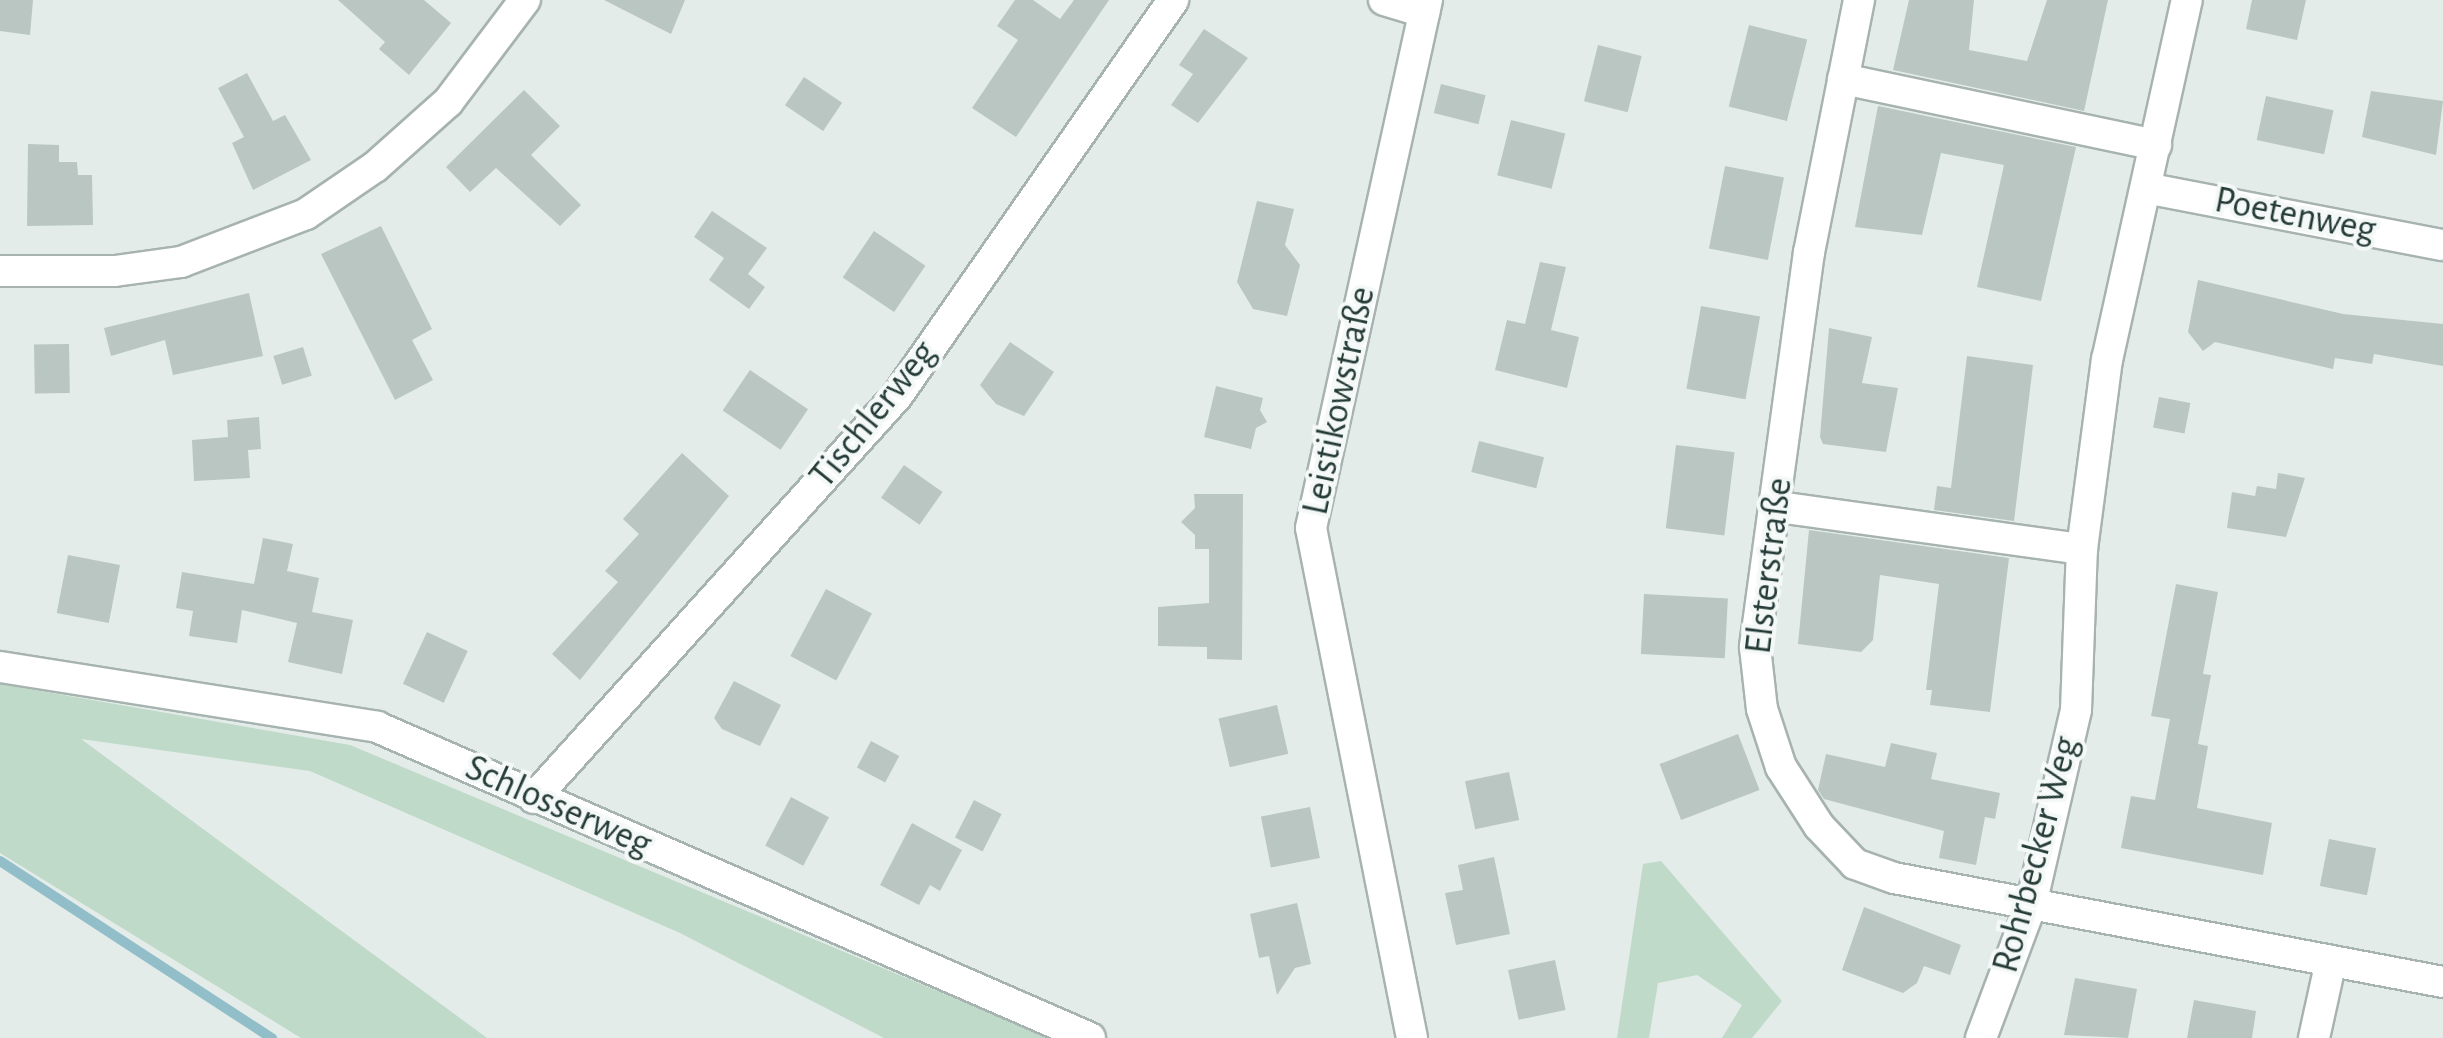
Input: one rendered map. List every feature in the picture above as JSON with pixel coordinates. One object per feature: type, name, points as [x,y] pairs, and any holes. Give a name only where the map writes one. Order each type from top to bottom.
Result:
[{"type":"street","points":[[0,271],[115,271],[182,262],[306,214],[375,168],[448,102],[525,0]]},
{"type":"street","name":"Tischlerweg","points":[[534,798],[897,396],[1174,0]]},
{"type":"street","points":[[1384,0],[1425,6]]},
{"type":"street","name":"Elsterstraße","points":[[1859,0],[1809,252],[1778,508],[1754,647],[1762,710],[1782,768],[1819,826],[1856,864],[1894,878],[2443,982]]},
{"type":"street","name":"Rohrbecker Weg","points":[[1982,1038],[2031,905],[2076,710],[2082,549],[2106,360],[2187,0]]},
{"type":"street","name":"Leistikowstraße","points":[[1412,1038],[1311,528],[1425,6]]},
{"type":"street","points":[[1843,78],[2156,146]]},
{"type":"street","name":"Poetenweg","points":[[2146,188],[2443,245]]},
{"type":"street","points":[[1778,508],[2082,549]]},
{"type":"street","name":"Schlosserweg","points":[[0,667],[377,727],[1090,1038]]},
{"type":"street","points":[[2314,1038],[2331,962]]},
{"type":"green space","points":[[0,684],[350,745],[1050,1038],[884,1038],[680,933],[310,771],[81,739],[487,1038],[301,1038],[0,853]]},
{"type":"green space","points":[[1661,861],[1782,1001],[1752,1038],[1722,1038],[1742,1005],[1697,975],[1658,983],[1649,1038],[1617,1038],[1643,864]]},
{"type":"building","points":[[0,0],[33,0],[30,35],[0,31]]},
{"type":"building","points":[[338,0],[424,0],[451,23],[409,75],[379,49],[385,42]]},
{"type":"building","points":[[604,0],[685,0],[671,34]]},
{"type":"building","points":[[1015,0],[1033,0],[1060,19],[1074,0],[1109,0],[1016,137],[972,108],[1018,40],[997,26]]},
{"type":"building","points":[[1909,0],[1974,0],[1969,50],[2027,61],[2047,0],[2108,0],[2084,111],[1893,70]]},
{"type":"building","points":[[2252,0],[2306,0],[2297,40],[2246,29]]},
{"type":"building","points":[[1749,25],[1807,40],[1787,121],[1729,107]]},
{"type":"building","points":[[1204,29],[1248,58],[1198,123],[1171,105],[1193,74],[1179,65]]},
{"type":"building","points":[[1598,45],[1642,56],[1628,112],[1584,101]]},
{"type":"building","points":[[247,73],[273,121],[285,115],[311,160],[253,190],[232,143],[244,137],[218,88]]},
{"type":"building","points":[[804,77],[842,103],[823,131],[785,105]]},
{"type":"building","points":[[1441,84],[1486,95],[1478,124],[1434,113]]},
{"type":"building","points":[[524,90],[560,126],[531,155],[581,205],[560,226],[496,168],[470,192],[446,167]]},
{"type":"building","points":[[2371,91],[2443,101],[2436,155],[2362,137]]},
{"type":"building","points":[[2266,96],[2333,110],[2324,154],[2257,140]]},
{"type":"building","points":[[1878,106],[2076,147],[2041,301],[1977,287],[2004,165],[1941,153],[1922,235],[1855,227]]},
{"type":"building","points":[[1511,120],[1565,134],[1552,189],[1497,175]]},
{"type":"building","points":[[28,144],[59,145],[59,162],[77,162],[78,175],[92,175],[93,225],[27,226]]},
{"type":"building","points":[[1725,166],[1784,177],[1768,260],[1709,248]]},
{"type":"building","points":[[1257,201],[1294,209],[1285,245],[1300,265],[1287,316],[1253,309],[1237,282]]},
{"type":"building","points":[[712,211],[767,248],[748,274],[765,287],[749,309],[709,280],[724,258],[694,237]]},
{"type":"building","points":[[381,226],[432,329],[412,340],[433,380],[395,400],[321,254]]},
{"type":"building","points":[[874,231],[925,266],[894,312],[843,277]]},
{"type":"building","points":[[1540,262],[1566,267],[1551,330],[1579,337],[1567,388],[1495,370],[1507,320],[1525,324]]},
{"type":"building","points":[[2198,280],[2343,314],[2443,324],[2443,366],[2374,354],[2372,364],[2335,358],[2333,369],[2215,342],[2203,351],[2188,332]]},
{"type":"building","points":[[249,293],[263,356],[173,375],[165,340],[111,356],[104,328]]},
{"type":"building","points":[[1701,306],[1760,316],[1746,399],[1686,389]]},
{"type":"building","points":[[1829,328],[1872,337],[1862,383],[1898,388],[1886,452],[1823,444],[1820,437]]},
{"type":"building","points":[[1010,342],[1054,372],[1024,416],[996,404],[980,385]]},
{"type":"building","points":[[69,344],[70,393],[35,394],[34,345]]},
{"type":"building","points":[[303,347],[312,376],[282,385],[273,356]]},
{"type":"building","points":[[1967,356],[2033,365],[2014,521],[1934,510],[1937,486],[1951,488]]},
{"type":"building","points":[[750,370],[808,409],[781,450],[723,411]]},
{"type":"building","points":[[1216,386],[1263,398],[1260,410],[1267,422],[1256,428],[1251,449],[1204,437]]},
{"type":"building","points":[[2159,397],[2190,403],[2184,434],[2153,427]]},
{"type":"building","points":[[259,417],[261,449],[248,450],[250,478],[194,481],[192,440],[228,437],[227,420]]},
{"type":"building","points":[[1479,441],[1544,457],[1536,488],[1471,472]]},
{"type":"building","points":[[1676,445],[1735,452],[1724,536],[1666,528]]},
{"type":"building","points":[[682,453],[729,496],[580,680],[552,654],[618,582],[605,571],[639,534],[623,519]]},
{"type":"building","points":[[904,465],[943,492],[920,525],[881,498]]},
{"type":"building","points":[[2278,473],[2305,478],[2286,537],[2227,528],[2232,492],[2255,496],[2257,486],[2276,489]]},
{"type":"building","points":[[1194,494],[1243,494],[1242,660],[1207,659],[1207,647],[1158,646],[1158,607],[1209,603],[1209,549],[1195,549],[1195,535],[1181,522],[1195,508]]},
{"type":"building","points":[[1809,530],[2009,558],[1990,712],[1930,705],[1932,690],[1926,690],[1939,584],[1880,575],[1873,640],[1861,652],[1798,644]]},
{"type":"building","points":[[263,538],[293,544],[287,571],[319,578],[312,612],[353,620],[342,674],[288,662],[297,623],[242,610],[237,643],[189,636],[193,611],[176,608],[182,572],[254,584]]},
{"type":"building","points":[[68,555],[120,565],[109,623],[57,613]]},
{"type":"building","points":[[2176,584],[2218,592],[2203,674],[2211,675],[2198,744],[2208,746],[2197,808],[2272,823],[2263,875],[2121,848],[2131,796],[2155,800],[2170,719],[2151,716]]},
{"type":"building","points":[[826,589],[872,613],[836,681],[790,656]]},
{"type":"building","points":[[1644,594],[1728,598],[1725,658],[1641,654]]},
{"type":"building","points":[[427,632],[468,651],[444,703],[403,684]]},
{"type":"building","points":[[734,681],[781,705],[760,746],[722,729],[714,718]]},
{"type":"building","points":[[1277,705],[1288,754],[1230,767],[1219,718]]},
{"type":"building","points":[[1738,734],[1760,790],[1681,820],[1660,764]]},
{"type":"building","points":[[871,741],[899,756],[885,783],[857,767]]},
{"type":"building","points":[[1891,743],[1937,753],[1931,779],[2000,793],[1995,819],[1985,817],[1976,865],[1939,858],[1944,831],[1824,799],[1818,790],[1826,754],[1885,767]]},
{"type":"building","points":[[1509,772],[1519,820],[1475,829],[1465,781]]},
{"type":"building","points":[[791,797],[829,817],[803,866],[765,846]]},
{"type":"building","points":[[974,800],[1002,814],[983,851],[955,837]]},
{"type":"building","points":[[1310,807],[1320,858],[1271,868],[1261,817]]},
{"type":"building","points":[[912,823],[962,850],[940,891],[930,885],[919,905],[880,885]]},
{"type":"building","points":[[2329,839],[2376,848],[2367,895],[2320,886]]},
{"type":"building","points":[[1494,857],[1510,934],[1456,945],[1445,893],[1463,890],[1458,865]]},
{"type":"building","points":[[1297,903],[1311,964],[1295,968],[1277,995],[1269,956],[1259,958],[1250,914]]},
{"type":"building","points":[[1864,907],[1961,945],[1950,975],[1924,966],[1917,983],[1903,993],[1842,970]]},
{"type":"building","points":[[1555,960],[1566,1010],[1519,1020],[1508,970]]},
{"type":"building","points":[[2075,978],[2137,989],[2128,1038],[2064,1035]]},
{"type":"building","points":[[2194,1000],[2256,1011],[2252,1038],[2187,1038]]},
{"type":"waterway","points":[[0,861],[272,1038]]}]
